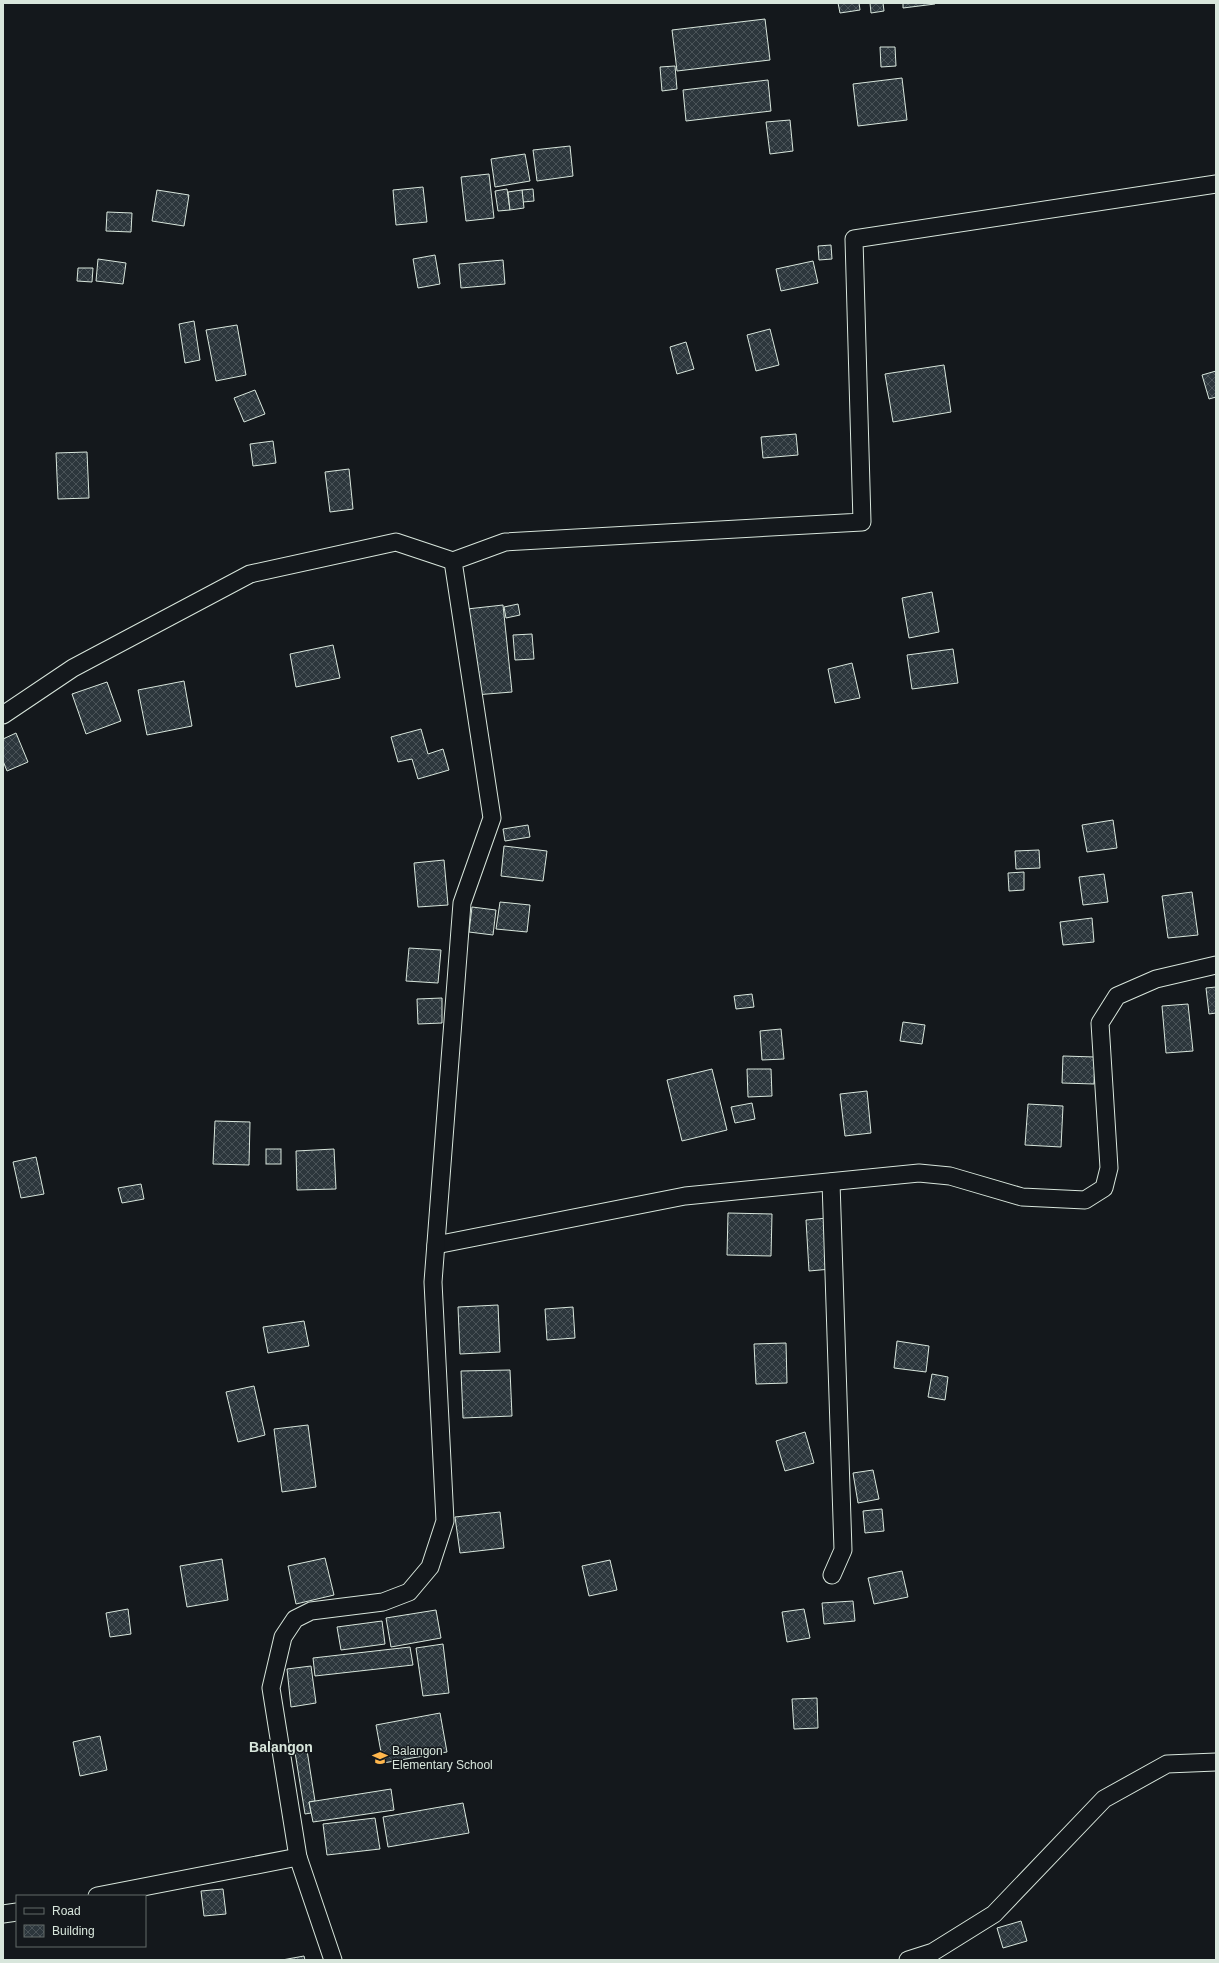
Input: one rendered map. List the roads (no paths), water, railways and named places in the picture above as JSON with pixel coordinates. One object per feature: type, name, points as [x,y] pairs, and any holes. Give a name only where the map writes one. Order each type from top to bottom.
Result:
[{"type":"street","points":[[3,715],[73,668],[250,574],[396,542],[453,561],[505,542],[862,522],[854,239],[1216,184]]},
{"type":"street","points":[[332,1960],[298,1857],[271,1688],[283,1637],[295,1619],[311,1611],[383,1602],[409,1592],[430,1567],[445,1520],[433,1282],[462,903],[492,818],[453,561]]},
{"type":"street","points":[[436,1245],[685,1196],[919,1173],[950,1176],[1022,1197],[1085,1200],[1104,1188],[1109,1168],[1100,1023],[1117,996],[1156,979],[1216,965]]},
{"type":"street","points":[[831,1182],[843,1550],[832,1575]]},
{"type":"street","points":[[908,1960],[933,1952],[994,1914],[1104,1799],[1168,1764],[1216,1762]]},
{"type":"street","points":[[102,1895],[298,1857]]},
{"type":"street","points":[[3,1914],[16,1912]]},
{"type":"place","name":"Balangon Elementary School","points":[[380,1758]]},
{"type":"district","name":"Balangon","points":[[281,1747]]}]
